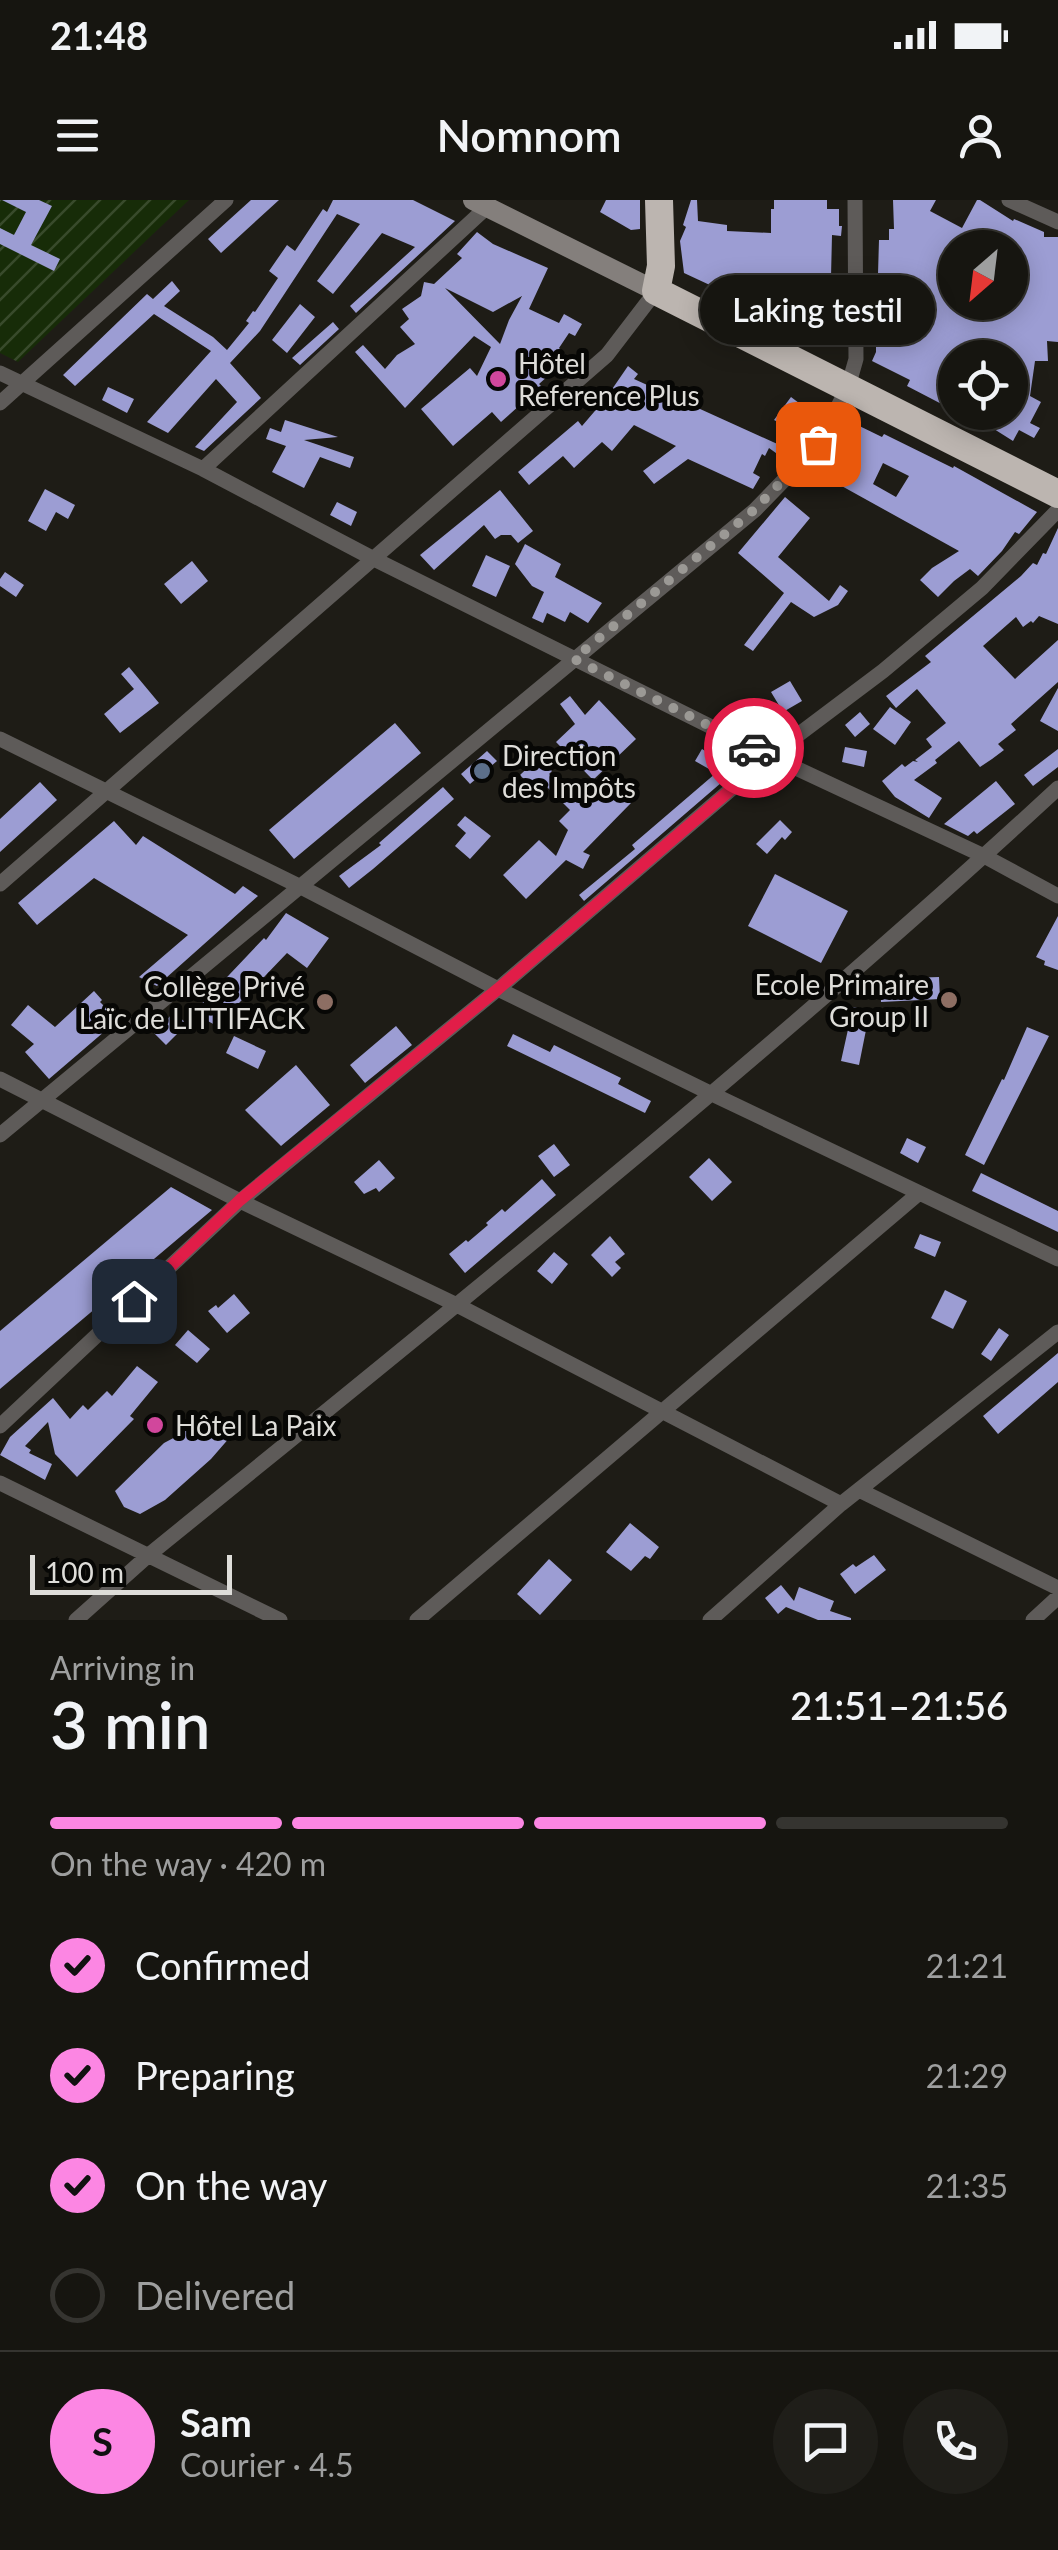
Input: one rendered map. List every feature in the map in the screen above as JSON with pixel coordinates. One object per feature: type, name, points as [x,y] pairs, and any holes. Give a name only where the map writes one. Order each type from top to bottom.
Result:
[{"type":"highway","points":[[659,200],[661,266],[656,290],[1058,494]]},
{"type":"street","points":[[0,403],[226,200]]},
{"type":"street","points":[[0,1135],[754,510],[818,444],[848,388],[856,359],[855,200]]},
{"type":"street","points":[[1009,200],[1058,222]]},
{"type":"street","points":[[0,884],[607,355],[656,290],[480,203],[203,469]]},
{"type":"street","points":[[0,374],[203,469],[574,659],[984,856],[1058,896]]},
{"type":"street","points":[[0,1426],[240,1200],[498,989],[770,756],[883,671],[982,588],[1058,510]]},
{"type":"street","points":[[0,740],[712,1094],[1058,1259]]},
{"type":"street","points":[[76,1620],[150,1554],[712,1094],[1058,788]]},
{"type":"street","points":[[0,1079],[457,1305],[841,1504]]},
{"type":"street","points":[[417,1620],[918,1194]]},
{"type":"street","points":[[710,1620],[841,1504],[1058,1332]]},
{"type":"street","points":[[0,1483],[280,1620]]},
{"type":"street","points":[[859,1490],[1058,1588]]},
{"type":"street","points":[[1033,1620],[1058,1597]]},
{"type":"green space","points":[[0,200],[189,200],[18,362],[0,353]]},
{"type":"building","points":[[2,200],[39,200],[52,206],[31,245],[60,259],[54,271],[0,244],[0,228],[14,235],[26,212]]},
{"type":"building","points":[[251,200],[279,200],[221,253],[208,239]]},
{"type":"building","points":[[333,200],[413,200],[455,221],[356,313],[350,306],[415,247],[382,233],[333,294],[317,281],[360,224],[337,214],[260,331],[230,363],[261,398],[204,451],[195,447],[237,402],[216,379],[168,433],[147,422],[211,351],[154,314],[75,386],[63,375],[147,294],[153,299],[172,281],[180,291],[164,306],[227,350],[278,278],[269,271],[287,245],[295,251]]},
{"type":"building","points":[[606,200],[640,200],[640,229],[631,230],[600,212]]},
{"type":"building","points":[[691,200],[697,200],[698,221],[727,225],[727,231],[771,233],[774,200],[827,200],[827,209],[839,209],[841,236],[832,235],[831,277],[843,278],[844,320],[834,320],[834,312],[774,315],[684,273],[680,241]]},
{"type":"building","points":[[893,200],[936,200],[930,211],[962,228],[980,200],[1013,221],[1044,232],[1044,237],[1058,237],[1058,342],[1047,341],[1048,361],[1035,361],[1030,396],[1041,402],[1030,423],[1040,428],[1034,438],[1019,430],[1028,430],[1028,340],[938,340],[938,402],[907,386],[910,380],[872,361],[879,338],[879,240],[889,240],[889,229],[894,229]]},
{"type":"building","points":[[477,232],[493,244],[548,268],[529,309],[559,323],[564,314],[582,324],[575,336],[569,333],[559,348],[568,358],[541,386],[501,422],[492,412],[453,446],[421,409],[470,368],[477,376],[491,347],[474,336],[405,408],[355,352],[363,345],[385,369],[397,355],[415,344],[400,327],[409,319],[402,309],[421,296],[424,282],[434,284],[462,258],[457,254]],"holes":[[[445,288],[493,312],[522,296],[500,344]]]},
{"type":"building","points":[[300,304],[315,317],[287,353],[272,340]]},
{"type":"building","points":[[333,322],[339,329],[300,365],[292,358]]},
{"type":"building","points":[[628,366],[638,374],[634,379],[795,452],[787,461],[769,448],[765,456],[762,454],[753,473],[760,477],[753,489],[688,459],[654,484],[643,471],[676,446],[634,425],[612,451],[602,442],[574,468],[563,456],[529,485],[518,472],[578,421],[582,426]]},
{"type":"building","points":[[108,387],[134,399],[127,413],[102,400]]},
{"type":"building","points":[[791,397],[819,418],[805,436],[774,420]]},
{"type":"building","points":[[285,420],[338,437],[304,440],[354,457],[350,468],[320,457],[304,488],[272,472],[286,446],[266,439],[270,428],[281,432]]},
{"type":"building","points":[[847,420],[954,466],[1037,512],[978,576],[970,569],[938,597],[920,580],[959,551],[820,474]],"holes":[[[883,463],[909,476],[896,497],[873,484]]]},
{"type":"building","points":[[996,430],[1019,430],[1013,441]]},
{"type":"building","points":[[45,489],[75,505],[68,519],[56,512],[46,531],[28,521]]},
{"type":"building","points":[[500,490],[533,531],[518,543],[511,535],[495,539],[484,525],[434,570],[420,555]]},
{"type":"building","points":[[785,497],[810,518],[778,557],[829,601],[840,585],[848,591],[838,605],[814,617],[791,602],[753,651],[744,645],[784,593],[738,553]]},
{"type":"building","points":[[337,502],[357,512],[351,526],[330,515]]},
{"type":"building","points":[[1058,528],[1058,624],[1039,616],[1023,627],[1016,617],[983,646],[1015,679],[1058,640],[1058,682],[1011,724],[1016,730],[998,744],[1004,750],[992,759],[980,767],[959,741],[914,780],[942,798],[929,818],[895,797],[882,781],[902,764],[905,767],[918,762],[915,760],[932,747],[926,739],[946,723],[917,689],[896,708],[886,696],[931,662],[925,656],[1033,563],[1037,565]]},
{"type":"building","points":[[525,544],[561,564],[555,577],[602,603],[588,623],[570,612],[565,622],[547,613],[543,623],[532,618],[544,592],[532,586],[515,564]]},
{"type":"building","points":[[486,555],[510,566],[496,597],[472,586]]},
{"type":"building","points":[[192,561],[208,581],[181,604],[164,584]]},
{"type":"building","points":[[5,572],[24,585],[16,597],[0,586]]},
{"type":"building","points":[[129,667],[159,703],[120,733],[104,714],[134,689],[121,674]]},
{"type":"building","points":[[790,681],[802,701],[783,712],[771,692]]},
{"type":"building","points":[[1058,688],[1058,731],[1040,721]]},
{"type":"building","points":[[570,696],[585,715],[599,700],[636,739],[593,780],[556,742],[575,724],[560,704]]},
{"type":"building","points":[[890,707],[911,722],[895,745],[873,729]]},
{"type":"building","points":[[860,712],[870,724],[855,737],[845,725]]},
{"type":"building","points":[[395,723],[421,753],[294,859],[269,830]]},
{"type":"building","points":[[845,747],[867,751],[864,767],[842,762]]},
{"type":"building","points":[[702,749],[736,770],[584,901],[579,895],[716,773],[695,761]]},
{"type":"building","points":[[1058,749],[1058,767],[1033,786],[1024,775]]},
{"type":"building","points":[[487,751],[497,761],[470,784],[461,774]]},
{"type":"building","points":[[539,757],[552,771],[549,774],[578,802],[603,776],[631,803],[583,852],[590,855],[583,869],[566,860],[526,899],[503,875],[539,840],[556,856],[568,830],[559,821],[570,810],[545,785],[533,789],[520,775]]},
{"type":"building","points":[[996,781],[1015,804],[977,834],[974,831],[968,836],[944,824]]},
{"type":"building","points":[[40,782],[57,800],[0,852],[0,819]]},
{"type":"building","points":[[443,787],[454,799],[349,888],[339,876],[381,845]]},
{"type":"building","points":[[465,816],[491,836],[470,859],[455,846],[466,833],[457,825]]},
{"type":"building","points":[[780,820],[792,832],[767,854],[756,844]]},
{"type":"building","points":[[114,821],[136,845],[143,836],[235,894],[243,886],[258,896],[157,986],[139,977],[188,935],[94,878],[37,925],[18,903]]},
{"type":"building","points":[[775,874],[848,911],[821,963],[748,926]]},
{"type":"building","points":[[286,913],[329,938],[307,968],[287,953],[217,1026],[193,1013],[266,940]]},
{"type":"building","points":[[1058,916],[1058,970],[1036,957]]},
{"type":"building","points":[[939,977],[940,999],[881,1002],[880,979]]},
{"type":"building","points":[[94,991],[108,1010],[97,1021],[105,1031],[49,1079],[25,1052],[34,1044],[11,1025],[28,1005],[55,1027]]},
{"type":"building","points":[[853,1007],[870,1010],[859,1065],[841,1061]]},
{"type":"building","points":[[174,1012],[187,1024],[166,1045],[154,1033]]},
{"type":"building","points":[[396,1026],[412,1045],[365,1083],[350,1065]]},
{"type":"building","points":[[1027,1027],[1049,1036],[984,1165],[965,1155]]},
{"type":"building","points":[[513,1034],[550,1052],[554,1045],[621,1078],[618,1084],[651,1101],[645,1113],[507,1046]]},
{"type":"building","points":[[234,1036],[266,1051],[258,1069],[226,1053]]},
{"type":"building","points":[[296,1065],[330,1105],[281,1146],[245,1110]]},
{"type":"building","points":[[907,1138],[926,1147],[918,1163],[900,1153]]},
{"type":"building","points":[[554,1144],[570,1165],[554,1177],[538,1156]]},
{"type":"building","points":[[709,1158],[732,1182],[712,1201],[689,1177]]},
{"type":"building","points":[[379,1160],[395,1178],[379,1192],[376,1188],[364,1194],[354,1182]]},
{"type":"building","points":[[981,1173],[1058,1211],[1058,1232],[972,1191]]},
{"type":"building","points":[[542,1179],[556,1195],[465,1273],[449,1254]]},
{"type":"building","points":[[171,1187],[212,1210],[0,1389],[0,1331]]},
{"type":"building","points":[[920,1234],[941,1242],[935,1257],[914,1248]]},
{"type":"building","points":[[610,1236],[625,1254],[615,1262],[621,1268],[612,1277],[591,1255]]},
{"type":"building","points":[[554,1252],[568,1264],[552,1284],[537,1271]]},
{"type":"building","points":[[945,1290],[967,1301],[953,1329],[931,1318]]},
{"type":"building","points":[[234,1294],[250,1313],[227,1333],[208,1311]]},
{"type":"building","points":[[999,1328],[1009,1335],[991,1361],[981,1354]]},
{"type":"building","points":[[188,1330],[210,1349],[197,1363],[175,1345]]},
{"type":"building","points":[[1058,1353],[1058,1382],[998,1434],[983,1416]]},
{"type":"building","points":[[137,1366],[158,1382],[130,1416],[134,1419],[77,1477],[55,1454],[48,1422],[25,1446],[31,1450],[29,1453],[52,1464],[45,1480],[0,1455],[10,1437],[53,1398],[70,1419],[83,1405],[88,1410],[107,1391],[112,1396]]},
{"type":"building","points":[[201,1416],[230,1424],[231,1436],[165,1500],[140,1514],[124,1507],[115,1491],[164,1443]]},
{"type":"building","points":[[630,1523],[659,1547],[650,1559],[645,1556],[631,1571],[606,1552]]},
{"type":"building","points":[[874,1555],[886,1570],[855,1594],[840,1574]]},
{"type":"building","points":[[549,1559],[572,1580],[540,1615],[517,1594]]},
{"type":"building","points":[[781,1585],[794,1601],[799,1587],[834,1601],[830,1611],[851,1620],[818,1620],[786,1607],[778,1614],[765,1598]]},
{"type":"way so far","points":[[754,748],[574,659],[754,510],[818,444]]},
{"type":"place","name":"Hôtel Reference Plus","points":[[498,379]]},
{"type":"place","name":"Laking testil","points":[[818,444]]},
{"type":"place","name":"Direction des Impôts","points":[[482,771]]},
{"type":"place","name":"Ecole Primaire Group II","points":[[949,1000]]},
{"type":"place","name":"Collège Privé Laïc de LITTIFACK","points":[[325,1002]]},
{"type":"place","name":"Hôtel La Paix","points":[[155,1425]]},
{"type":"route","points":[[134,1301],[240,1200],[498,989],[770,756],[754,748]]}]
